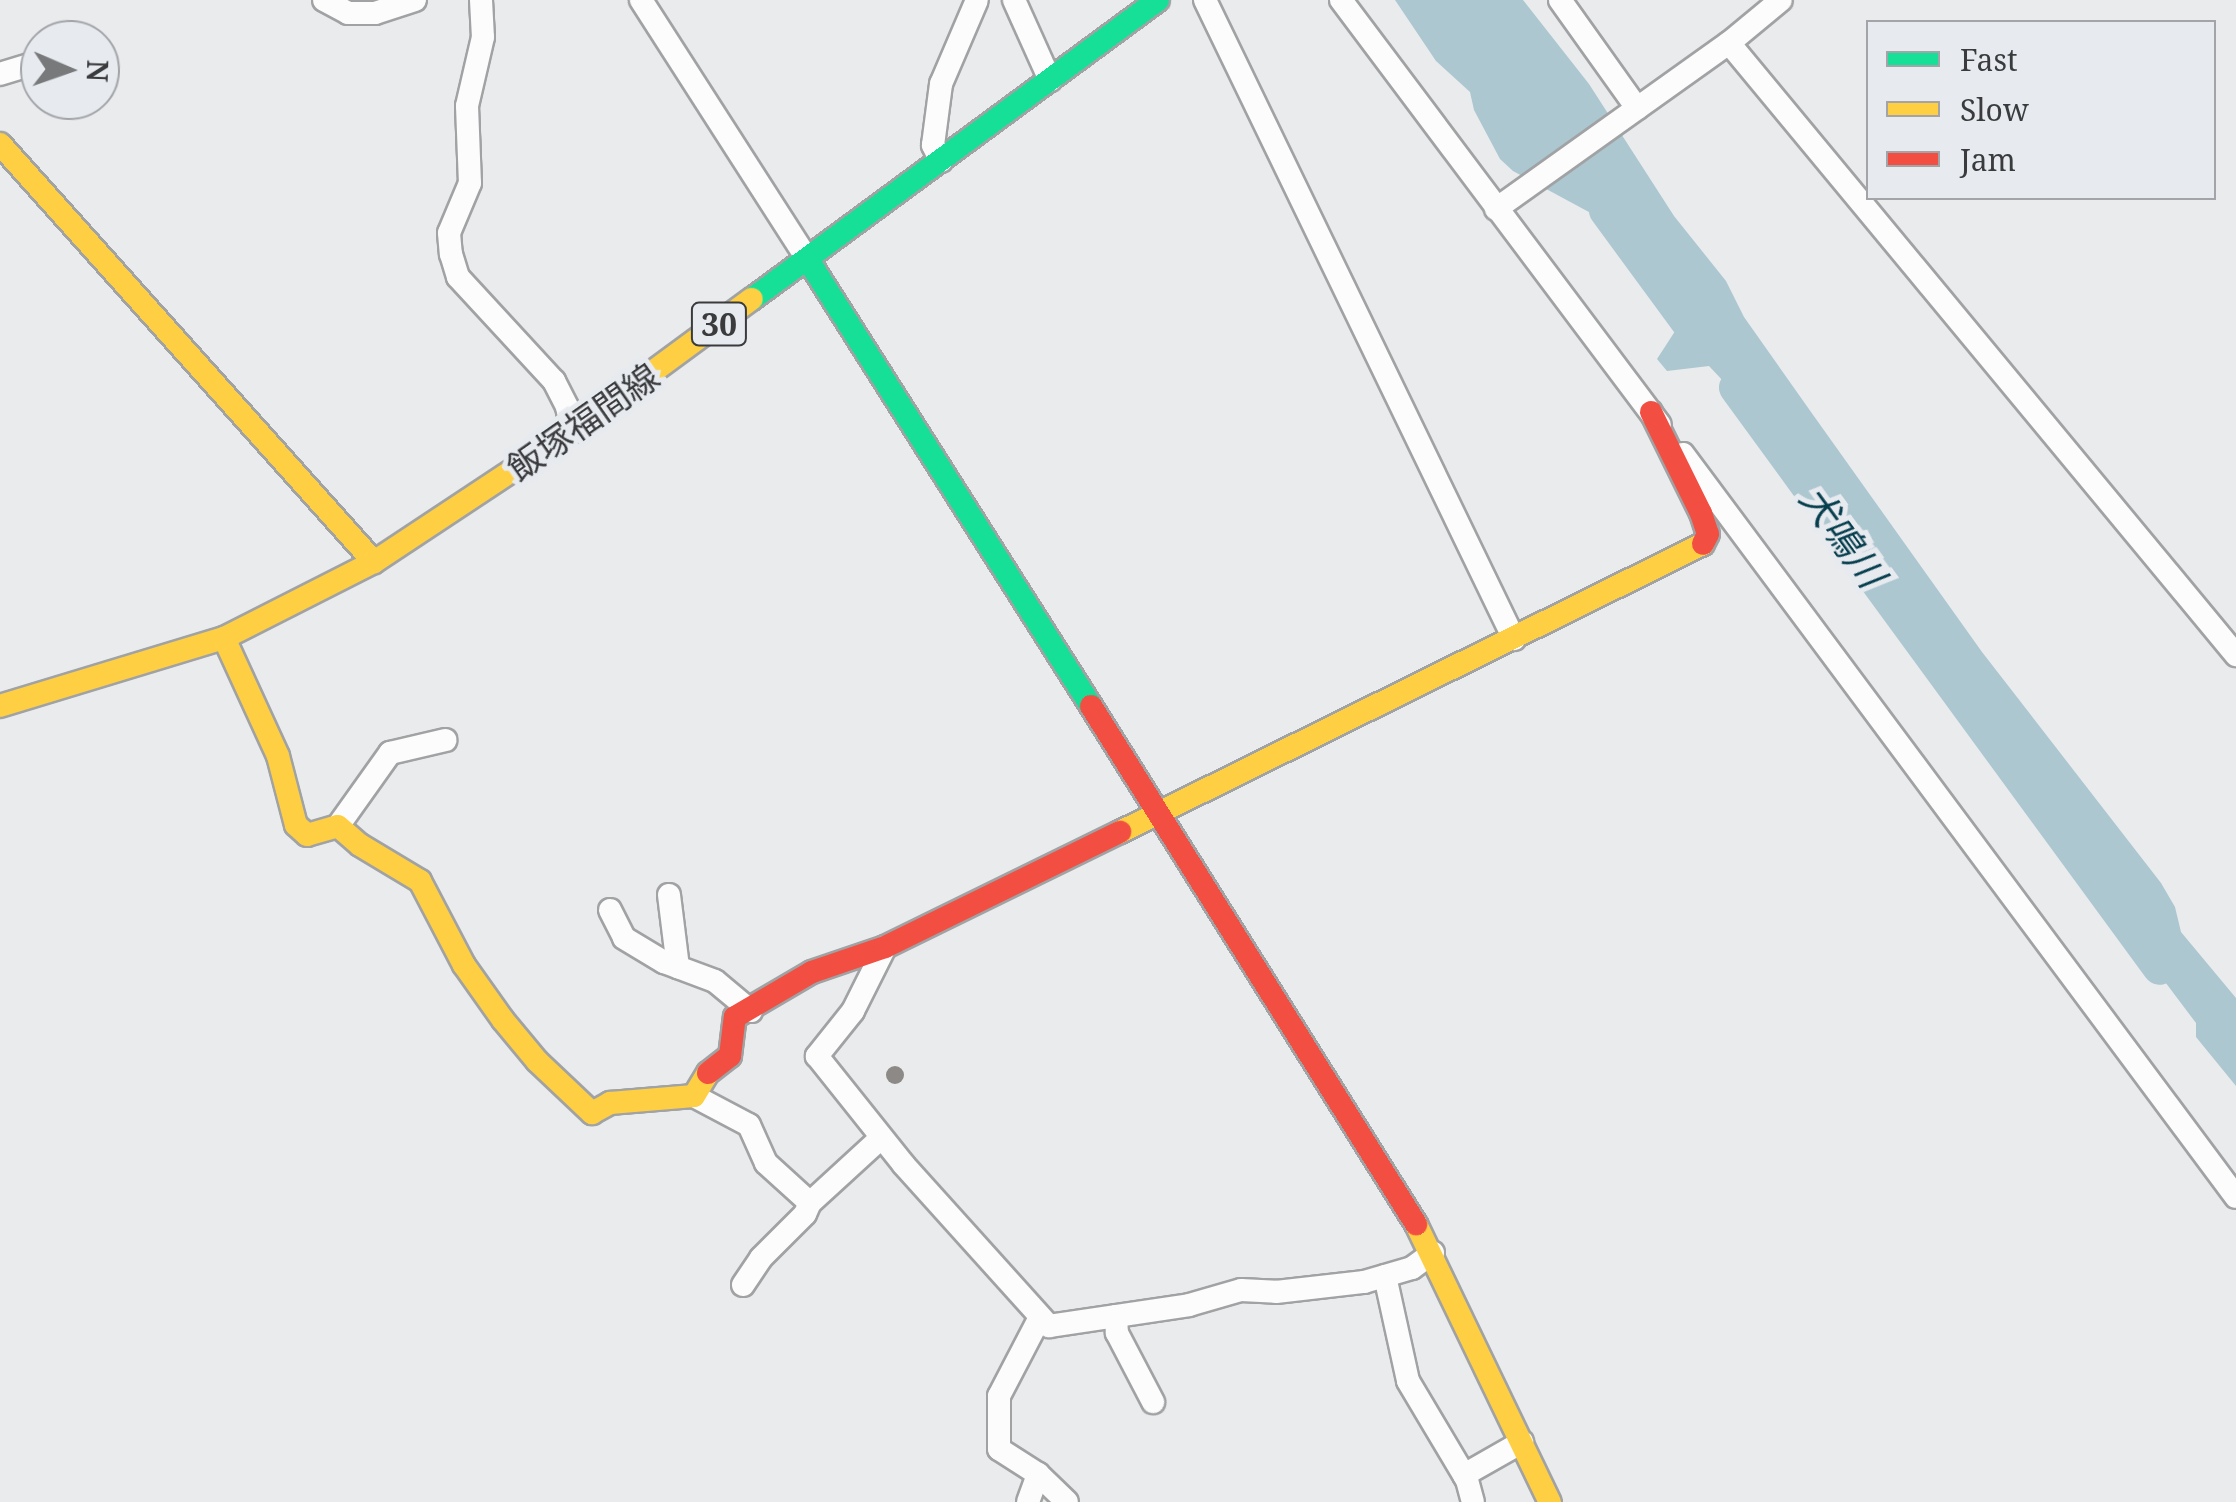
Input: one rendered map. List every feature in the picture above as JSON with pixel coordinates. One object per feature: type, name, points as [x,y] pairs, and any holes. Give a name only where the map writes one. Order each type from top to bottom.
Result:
[{"type":"street","points":[[324,0],[348,14],[375,13],[415,0]]},
{"type":"street","points":[[482,0],[483,36],[468,106],[470,183],[449,233],[451,254],[458,277],[554,381],[567,407],[572,431]]},
{"type":"street","points":[[641,0],[1433,1254],[1550,1502]]},
{"type":"street","points":[[941,161],[933,145],[940,84],[977,0]]},
{"type":"street","points":[[1014,0],[1053,78]]},
{"type":"street","name":"飯塚福間線","points":[[0,706],[224,638],[374,562],[572,431],[1158,0]]},
{"type":"street","points":[[1205,0],[1514,639]]},
{"type":"street","points":[[1341,0],[1895,734],[2049,951],[2236,1197]]},
{"type":"street","points":[[1560,0],[1636,108]]},
{"type":"street","points":[[1496,209],[1729,43],[1781,0]]},
{"type":"street","points":[[1729,43],[2236,655]]},
{"type":"street","points":[[0,144],[374,562]]},
{"type":"street","points":[[694,1096],[710,1070],[730,1056],[735,1017],[812,972],[885,947],[1702,547],[1708,534],[1701,513],[1650,412]]},
{"type":"street","points":[[224,638],[278,756],[296,825],[308,835],[338,826],[390,753],[446,740]]},
{"type":"street","points":[[338,826],[360,845],[420,881],[464,965],[503,1020],[537,1061],[592,1113],[610,1103],[694,1096],[749,1125],[766,1163],[810,1203]]},
{"type":"street","points":[[669,895],[678,967]]},
{"type":"street","points":[[610,910],[624,938],[714,981],[751,1011]]},
{"type":"street","points":[[885,947],[853,1011],[818,1056],[881,1138],[1038,1320],[1049,1326],[1189,1306],[1241,1290],[1276,1292],[1384,1276],[1412,1268],[1433,1254]]},
{"type":"street","points":[[742,1286],[761,1258],[805,1214],[810,1203],[881,1138]]},
{"type":"street","points":[[1384,1276],[1408,1381],[1464,1475],[1473,1502]]},
{"type":"street","points":[[1116,1316],[1117,1333],[1153,1402]]},
{"type":"street","points":[[1038,1320],[999,1396],[999,1449],[1038,1474],[1068,1502]]},
{"type":"street","points":[[1464,1475],[1522,1442]]},
{"type":"street","points":[[1028,1502],[1038,1474]]},
{"type":"water","points":[[1395,0],[1523,0],[1589,84],[1674,216],[1726,281],[1744,317],[1811,412],[1982,652],[2161,883],[2175,907],[2181,932],[2236,998],[2236,1086],[2196,1037],[2196,1023],[2138,946],[2124,908],[2101,880],[2097,866],[2045,804],[1957,679],[1824,530],[1778,439],[1709,366],[1667,371],[1657,359],[1681,322],[1677,302],[1662,274],[1600,218],[1513,171],[1500,159],[1474,110],[1470,92],[1436,61]]},
{"type":"building","points":[[895,1066],[902,1068],[902,1082],[895,1084],[888,1082],[886,1075],[888,1068]]},
{"type":"waterway","name":"犬鳴川","points":[[1606,210],[1705,345]]},
{"type":"waterway","name":"犬鳴川","points":[[1736,387],[1814,494]]},
{"type":"waterway","name":"犬鳴川","points":[[1877,581],[2159,967]]},
{"type":"traffic: fast","points":[[752,299],[1158,0]]},
{"type":"traffic: fast","points":[[808,260],[1091,706]]},
{"type":"traffic: slow","points":[[0,144],[374,562]]},
{"type":"traffic: slow","points":[[0,706],[224,638],[374,562],[572,431],[752,299]]},
{"type":"traffic: slow","points":[[1120,832],[1703,544]]},
{"type":"traffic: slow","points":[[224,638],[278,756],[296,825],[307,835],[338,826],[360,845],[420,881],[464,965],[503,1020],[537,1061],[592,1113],[610,1103],[694,1096],[708,1073]]},
{"type":"traffic: slow","points":[[1416,1224],[1550,1502]]},
{"type":"traffic: jam","points":[[1651,412],[1701,513],[1708,534],[1703,544]]},
{"type":"traffic: jam","points":[[1091,706],[1416,1224]]},
{"type":"traffic: jam","points":[[708,1073],[730,1056],[735,1017],[812,972],[885,947],[1120,832]]}]
